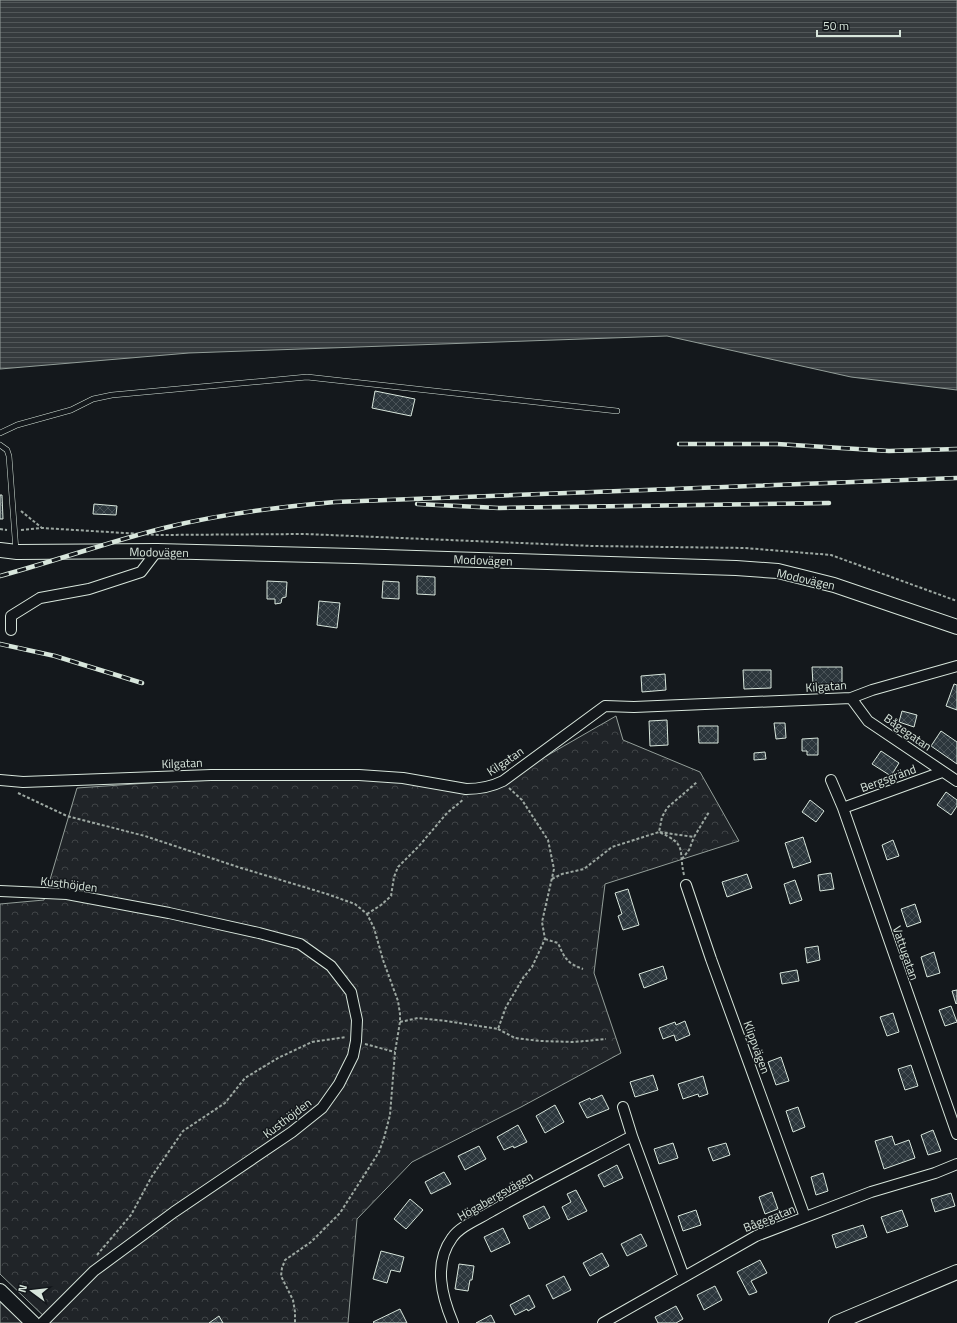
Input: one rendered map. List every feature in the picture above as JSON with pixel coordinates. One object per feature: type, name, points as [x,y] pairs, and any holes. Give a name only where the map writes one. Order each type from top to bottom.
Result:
[{"type":"main road","name":"Modovägen","points":[[0,550],[16,552],[157,551],[354,556],[712,567],[778,572],[834,584],[957,627]]},
{"type":"main road","points":[[836,1323],[957,1272]]},
{"type":"main road","points":[[0,1291],[33,1323]]},
{"type":"street","points":[[11,630],[11,616],[40,598],[90,589],[141,572],[157,551]]},
{"type":"street","name":"Kilgatan","points":[[0,780],[23,782],[211,775],[359,775],[403,778],[466,789],[476,789],[494,786],[503,781],[605,706],[634,707],[851,698],[872,690],[957,666]]},
{"type":"street","name":"Bågegatan","points":[[851,698],[868,721],[957,781]]},
{"type":"street","name":"Bergsgränd","points":[[843,808],[942,772]]},
{"type":"street","name":"Vattugatan","points":[[831,780],[843,808],[957,1134]]},
{"type":"street","name":"Klippvägen","points":[[686,885],[711,959],[805,1217]]},
{"type":"street","name":"Kusthöjden","points":[[0,891],[67,894],[169,913],[259,933],[300,944],[331,966],[351,992],[357,1020],[356,1041],[353,1056],[339,1084],[322,1108],[292,1132],[174,1212],[94,1271],[42,1323]]},
{"type":"street","points":[[623,1107],[632,1136],[684,1277]]},
{"type":"street","name":"Högabergsvägen","points":[[453,1323],[441,1286],[441,1275],[446,1248],[455,1235],[464,1228],[515,1198],[632,1136]]},
{"type":"street","name":"Bågegatan","points":[[602,1323],[756,1236],[871,1192],[935,1173],[957,1164]]},
{"type":"lane","points":[[0,433],[17,425],[71,410],[93,399],[112,395],[308,377],[617,411]]},
{"type":"lane","points":[[0,445],[7,450],[9,454],[16,552]]},
{"type":"path","points":[[13,501],[18,508],[42,528],[158,535],[305,534],[593,546],[745,548],[831,555],[957,601]]},
{"type":"path","points":[[498,1029],[506,1007],[512,999],[522,978],[532,967],[545,938],[542,922],[554,870],[548,840],[522,800],[503,781]]},
{"type":"path","points":[[659,832],[662,817],[667,808],[697,782]]},
{"type":"path","points":[[367,914],[391,896],[394,877],[398,867],[419,846],[447,813],[476,789]]},
{"type":"path","points":[[14,791],[67,816],[145,836],[238,868],[327,894],[355,904],[367,914],[374,928],[383,960],[398,1000],[400,1022],[395,1052],[390,1115],[379,1152],[340,1213],[311,1242],[285,1260],[281,1276],[293,1300],[296,1312],[295,1323]]},
{"type":"path","points":[[682,860],[709,812]]},
{"type":"path","points":[[552,879],[562,874],[584,869],[612,848],[659,832],[694,838]]},
{"type":"path","points":[[659,832],[673,838],[682,850],[683,870],[686,885]]},
{"type":"path","points":[[545,938],[558,943],[571,965],[583,969]]},
{"type":"path","points":[[400,1022],[418,1018],[446,1021],[498,1029],[515,1038],[540,1041],[574,1042],[606,1039]]},
{"type":"path","points":[[94,1271],[96,1256],[131,1215],[152,1176],[183,1131],[225,1103],[245,1078],[278,1058],[312,1042],[346,1037],[395,1052]]},
{"type":"green space","points":[[616,716],[623,740],[700,772],[739,841],[605,884],[594,973],[621,1053],[521,1107],[412,1162],[357,1219],[348,1323],[51,1323],[0,1274],[0,904],[44,900],[77,788],[163,782],[359,775],[466,789],[503,781]]},
{"type":"green space","points":[[0,1295],[32,1323],[0,1323]]},
{"type":"shaded area","points":[[0,0],[957,0],[957,390],[851,377],[667,336],[189,353],[0,369]]},
{"type":"building","points":[[375,391],[415,399],[411,416],[372,408]]},
{"type":"building","points":[[0,495],[2,495],[3,519],[0,519]]},
{"type":"building","points":[[94,504],[117,506],[116,515],[93,514]]},
{"type":"building","points":[[417,576],[435,577],[435,595],[417,594]]},
{"type":"building","points":[[267,581],[287,582],[286,597],[282,598],[281,603],[275,604],[275,599],[267,599]]},
{"type":"building","points":[[383,581],[399,582],[399,599],[382,598]]},
{"type":"building","points":[[319,601],[340,603],[337,628],[317,625]]},
{"type":"building","points":[[812,667],[842,667],[842,685],[813,685]]},
{"type":"building","points":[[743,670],[771,670],[771,688],[744,689]]},
{"type":"building","points":[[665,674],[666,690],[642,692],[641,676]]},
{"type":"building","points":[[954,684],[957,685],[957,710],[946,706]]},
{"type":"building","points":[[902,711],[917,715],[914,727],[899,722]]},
{"type":"building","points":[[667,720],[668,745],[650,746],[649,721]]},
{"type":"building","points":[[774,723],[785,723],[786,738],[776,739]]},
{"type":"building","points":[[698,726],[718,726],[718,743],[699,743]]},
{"type":"building","points":[[941,731],[957,742],[957,764],[931,746]]},
{"type":"building","points":[[818,738],[818,755],[807,755],[807,751],[802,751],[802,739]]},
{"type":"building","points":[[881,751],[899,763],[891,776],[872,764]]},
{"type":"building","points":[[765,752],[766,759],[754,760],[754,753]]},
{"type":"building","points":[[946,792],[957,800],[957,806],[951,815],[937,805]]},
{"type":"building","points":[[810,800],[824,811],[816,822],[802,812]]},
{"type":"building","points":[[803,837],[811,862],[793,868],[785,843]]},
{"type":"building","points":[[893,840],[899,856],[887,860],[882,845]]},
{"type":"building","points":[[831,873],[834,889],[820,891],[818,875]]},
{"type":"building","points":[[747,874],[752,888],[727,897],[722,882]]},
{"type":"building","points":[[795,880],[802,900],[790,904],[784,884]]},
{"type":"building","points":[[628,889],[639,925],[623,930],[618,916],[622,914],[615,893]]},
{"type":"building","points":[[915,904],[921,922],[907,927],[901,909]]},
{"type":"building","points":[[818,946],[820,960],[807,963],[805,948]]},
{"type":"building","points":[[934,952],[940,973],[927,977],[921,957]]},
{"type":"building","points":[[663,966],[667,979],[644,988],[639,974]]},
{"type":"building","points":[[797,970],[799,981],[782,984],[780,973]]},
{"type":"building","points":[[957,990],[957,1003],[956,1004],[952,991]]},
{"type":"building","points":[[951,1006],[957,1022],[945,1026],[939,1010]]},
{"type":"building","points":[[893,1013],[899,1032],[887,1036],[880,1017]]},
{"type":"building","points":[[685,1021],[690,1035],[676,1041],[674,1035],[663,1039],[659,1028],[675,1022],[676,1025]]},
{"type":"building","points":[[781,1057],[789,1081],[776,1085],[768,1062]]},
{"type":"building","points":[[911,1065],[918,1086],[905,1090],[898,1069]]},
{"type":"building","points":[[653,1075],[658,1090],[635,1097],[630,1082]]},
{"type":"building","points":[[703,1076],[708,1094],[699,1097],[698,1094],[683,1099],[678,1084]]},
{"type":"building","points":[[602,1095],[609,1109],[587,1118],[579,1103]]},
{"type":"building","points":[[555,1105],[564,1122],[545,1133],[536,1116]]},
{"type":"building","points":[[798,1107],[805,1127],[793,1132],[786,1111]]},
{"type":"building","points":[[518,1125],[527,1142],[514,1148],[513,1146],[504,1150],[497,1137]]},
{"type":"building","points":[[933,1130],[941,1151],[928,1155],[921,1135]]},
{"type":"building","points":[[892,1136],[895,1145],[909,1140],[915,1158],[884,1169],[875,1141]]},
{"type":"building","points":[[673,1143],[678,1158],[659,1164],[654,1149]]},
{"type":"building","points":[[726,1143],[730,1155],[713,1161],[708,1148]]},
{"type":"building","points":[[479,1146],[486,1159],[465,1170],[458,1156]]},
{"type":"building","points":[[617,1165],[623,1178],[604,1187],[598,1175]]},
{"type":"building","points":[[444,1172],[451,1184],[431,1194],[425,1182]]},
{"type":"building","points":[[823,1173],[828,1191],[816,1195],[811,1177]]},
{"type":"building","points":[[576,1190],[587,1211],[568,1220],[562,1207],[571,1202],[567,1194]]},
{"type":"building","points":[[772,1192],[778,1209],[765,1214],[759,1197]]},
{"type":"building","points":[[951,1193],[955,1206],[935,1212],[931,1199]]},
{"type":"building","points":[[410,1199],[423,1210],[406,1229],[394,1219]]},
{"type":"building","points":[[544,1206],[550,1218],[529,1229],[523,1216]]},
{"type":"building","points":[[696,1210],[701,1225],[683,1231],[678,1216]]},
{"type":"building","points":[[902,1210],[908,1226],[887,1233],[881,1217]]},
{"type":"building","points":[[863,1225],[867,1237],[836,1248],[832,1235]]},
{"type":"building","points":[[503,1228],[510,1243],[491,1252],[484,1237]]},
{"type":"building","points":[[641,1234],[647,1246],[627,1256],[621,1244]]},
{"type":"building","points":[[381,1251],[404,1257],[400,1272],[391,1270],[387,1283],[373,1279]]},
{"type":"building","points":[[602,1253],[609,1266],[590,1276],[583,1263]]},
{"type":"building","points":[[760,1260],[767,1273],[751,1281],[757,1292],[749,1295],[737,1272]]},
{"type":"building","points":[[459,1264],[474,1266],[472,1280],[470,1280],[468,1291],[455,1289]]},
{"type":"building","points":[[564,1276],[571,1290],[553,1299],[546,1285]]},
{"type":"building","points":[[715,1286],[722,1300],[704,1310],[697,1295]]},
{"type":"building","points":[[529,1295],[535,1307],[515,1315],[510,1305]]},
{"type":"building","points":[[676,1306],[683,1319],[676,1323],[658,1323],[655,1317]]},
{"type":"building","points":[[400,1309],[407,1323],[373,1322]]},
{"type":"building","points":[[491,1315],[495,1323],[476,1323]]},
{"type":"building","points":[[219,1316],[223,1323],[209,1323]]},
{"type":"railway","points":[[679,444],[777,444],[889,451],[957,449]]},
{"type":"railway","points":[[0,576],[122,539],[185,523],[249,512],[314,504],[957,478]]},
{"type":"railway","points":[[417,504],[499,508],[829,503]]},
{"type":"railway","points":[[0,644],[55,656],[142,683]]}]
